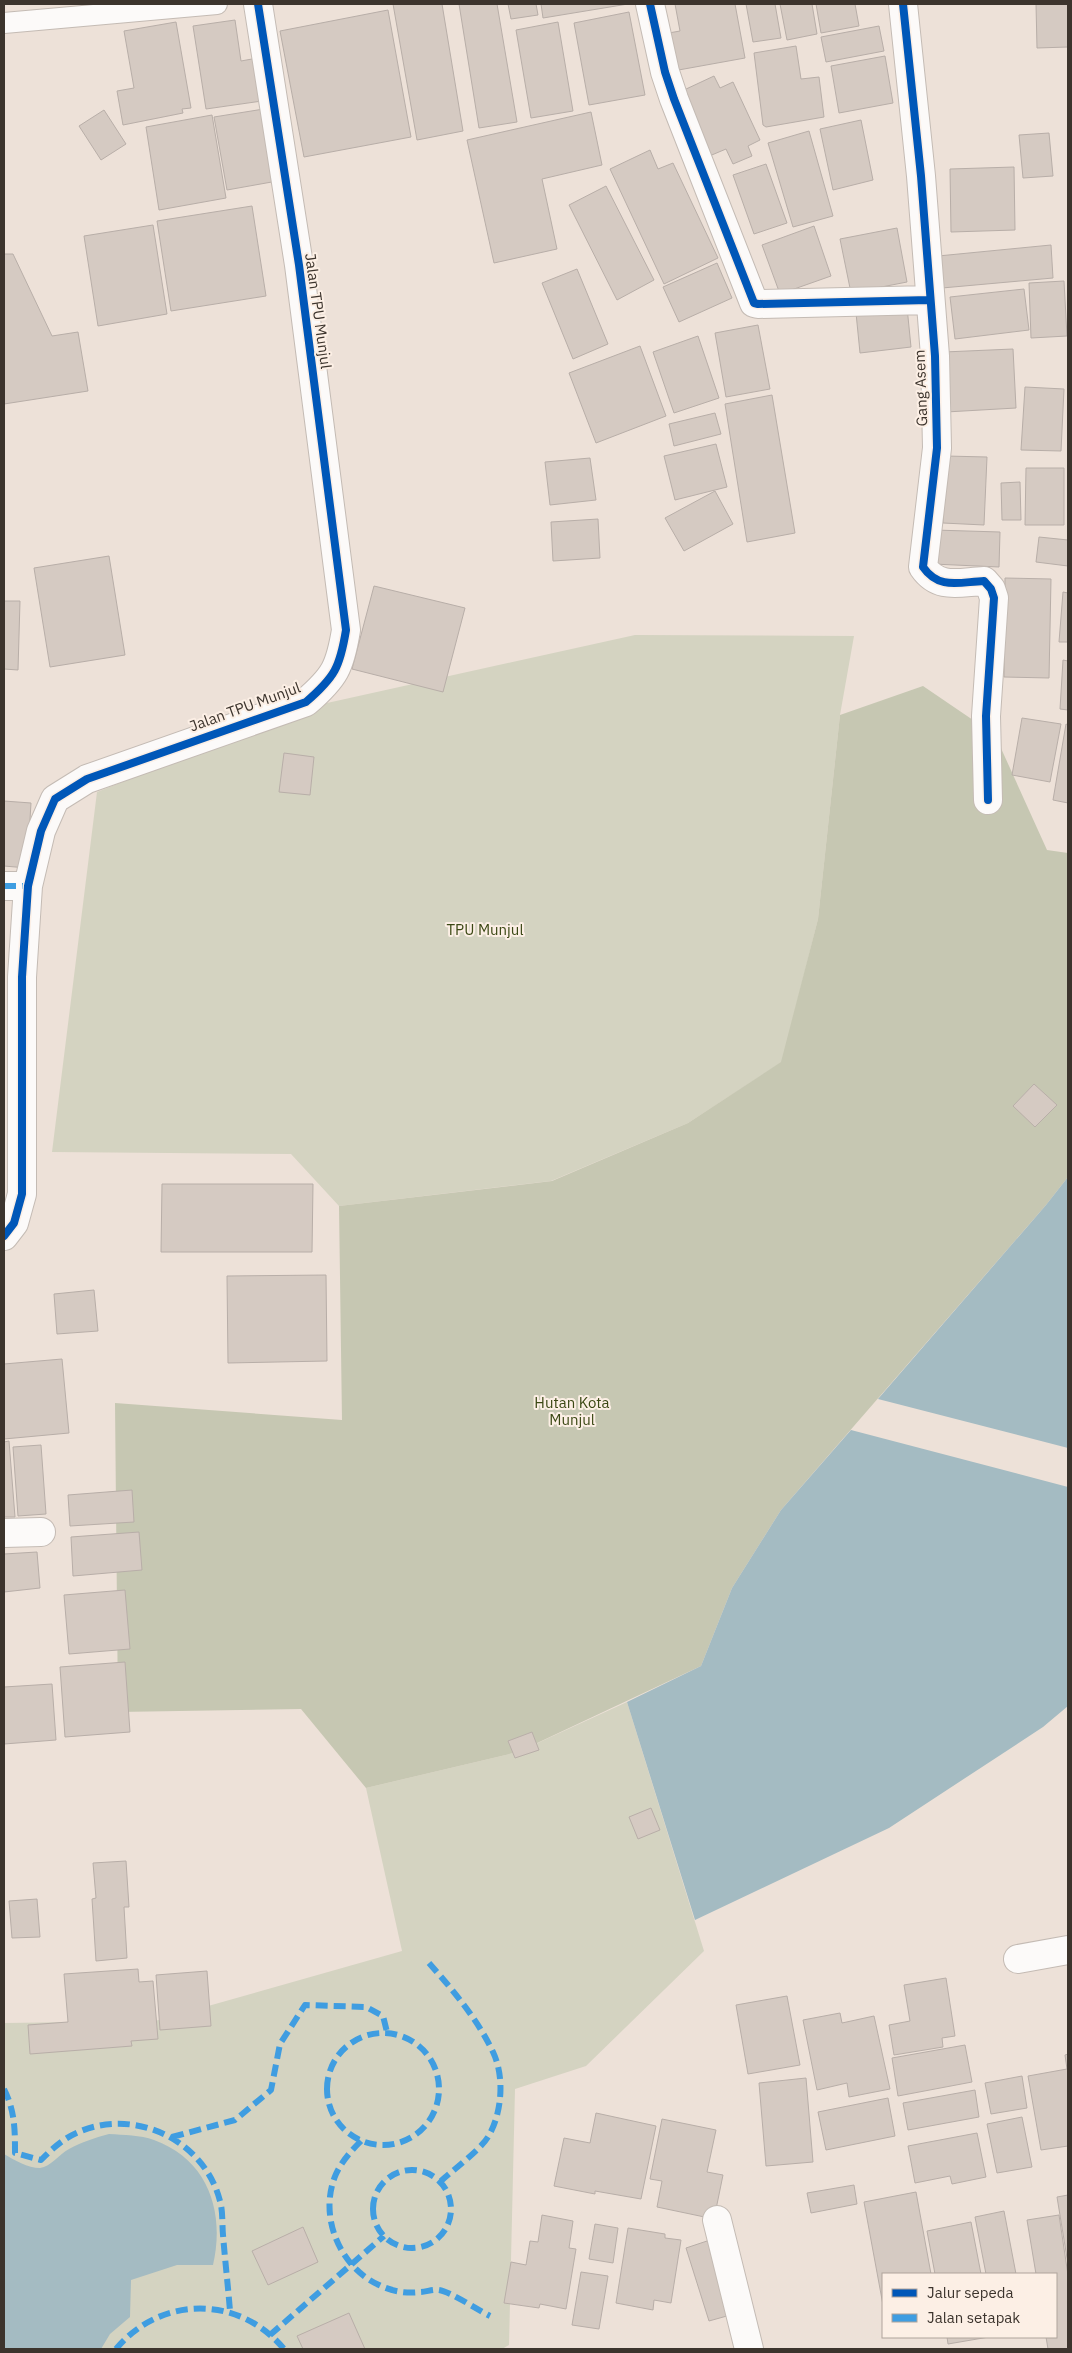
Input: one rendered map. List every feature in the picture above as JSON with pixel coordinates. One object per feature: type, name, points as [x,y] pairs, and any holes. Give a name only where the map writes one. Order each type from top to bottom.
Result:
[{"type":"street","name":"Jalan TPU Munjul","points":[[4,1236],[14,1223],[22,1194],[22,977],[16,886],[56,798],[87,779],[306,702],[327,684],[341,660],[346,630],[345,620],[299,265],[258,4]]},
{"type":"street","points":[[650,4],[665,72],[674,98],[754,302],[758,304],[929,300]]},
{"type":"street","name":"Gang Asem","points":[[903,4],[921,176],[929,300],[935,356],[937,448],[923,567],[931,577],[943,583],[984,581],[991,589],[994,598],[986,716],[988,800]]},
{"type":"street","points":[[4,1533],[41,1532]]},
{"type":"street","points":[[1018,1959],[1068,1950]]},
{"type":"street","points":[[717,2220],[749,2349]]},
{"type":"lane","points":[[4,23],[217,4]]},
{"type":"green space","name":"TPU Munjul","points":[[635,635],[854,636],[840,715],[818,919],[782,1062],[688,1123],[551,1181],[339,1206],[291,1154],[52,1152],[97,792],[318,705]]},
{"type":"green space","name":"Hutan Kota Munjul","points":[[923,686],[995,735],[1047,850],[1068,853],[1068,1177],[1046,1205],[781,1510],[732,1588],[701,1666],[518,1752],[366,1788],[301,1709],[118,1712],[115,1403],[342,1420],[339,1206],[552,1181],[688,1123],[781,1062],[818,919],[840,715]]},
{"type":"green space","points":[[627,1702],[704,1951],[586,2066],[515,2089],[509,2345],[502,2349],[4,2349],[4,2023],[155,2021],[402,1951],[366,1788],[518,1752]]},
{"type":"water","points":[[1068,1177],[1068,1448],[878,1399],[1046,1205]]},
{"type":"water","points":[[851,1430],[1068,1487],[1068,1706],[1043,1727],[889,1828],[695,1920],[627,1702],[701,1666],[732,1588],[781,1510]]},
{"type":"water","points":[[109,2134],[138,2136],[154,2140],[173,2149],[188,2161],[200,2175],[209,2190],[217,2226],[213,2265],[177,2265],[131,2280],[130,2317],[110,2334],[101,2349],[4,2349],[4,2154],[26,2165],[40,2168],[48,2165],[65,2151],[88,2140]]},
{"type":"building","points":[[393,4],[442,4],[463,131],[417,140]]},
{"type":"building","points":[[459,4],[497,4],[517,122],[479,128]]},
{"type":"building","points":[[508,4],[536,4],[538,15],[511,19]]},
{"type":"building","points":[[541,4],[628,4],[543,18]]},
{"type":"building","points":[[675,4],[735,4],[745,58],[673,71],[663,34],[680,31]]},
{"type":"building","points":[[746,4],[775,4],[781,38],[753,42]]},
{"type":"building","points":[[780,4],[812,4],[817,34],[787,40]]},
{"type":"building","points":[[816,4],[855,4],[859,26],[821,33]]},
{"type":"building","points":[[1036,4],[1068,4],[1068,47],[1037,48]]},
{"type":"building","points":[[388,10],[411,137],[304,157],[280,31]]},
{"type":"building","points":[[629,12],[645,95],[589,105],[574,23]]},
{"type":"building","points":[[235,20],[241,61],[263,57],[269,100],[206,109],[193,26]]},
{"type":"building","points":[[176,22],[191,108],[182,109],[183,113],[123,125],[117,91],[134,88],[124,31]]},
{"type":"building","points":[[558,22],[573,111],[531,118],[516,30]]},
{"type":"building","points":[[879,26],[884,51],[826,62],[821,37]]},
{"type":"building","points":[[796,46],[801,79],[819,77],[824,117],[766,127],[763,125],[754,53]]},
{"type":"building","points":[[885,56],[893,103],[839,113],[831,66]]},
{"type":"building","points":[[714,76],[720,88],[733,82],[760,140],[748,146],[752,156],[733,164],[726,149],[707,157],[684,90]]},
{"type":"building","points":[[270,108],[283,180],[227,190],[214,117]]},
{"type":"building","points":[[104,110],[126,144],[101,160],[79,126]]},
{"type":"building","points":[[591,112],[602,165],[542,179],[557,249],[494,263],[467,140]]},
{"type":"building","points":[[212,115],[226,198],[159,210],[146,127]]},
{"type":"building","points":[[861,120],[873,180],[833,190],[820,129]]},
{"type":"building","points":[[809,131],[833,216],[793,227],[768,143]]},
{"type":"building","points":[[1049,133],[1053,176],[1023,178],[1019,135]]},
{"type":"building","points":[[650,150],[658,169],[673,163],[718,258],[664,284],[610,169]]},
{"type":"building","points":[[766,164],[787,223],[754,234],[733,175]]},
{"type":"building","points":[[1014,167],[1015,230],[951,232],[950,169]]},
{"type":"building","points":[[606,186],[654,280],[617,300],[569,205]]},
{"type":"building","points":[[252,206],[266,296],[171,311],[157,221]]},
{"type":"building","points":[[153,225],[167,314],[98,326],[84,236]]},
{"type":"building","points":[[814,226],[831,276],[780,294],[762,245]]},
{"type":"building","points":[[897,228],[907,282],[851,293],[840,239]]},
{"type":"building","points":[[1051,245],[1053,278],[942,288],[938,256]]},
{"type":"building","points":[[4,254],[13,254],[52,336],[78,332],[88,391],[4,404]]},
{"type":"building","points":[[717,263],[732,298],[679,322],[663,287]]},
{"type":"building","points":[[577,269],[608,344],[573,359],[542,283]]},
{"type":"building","points":[[1064,281],[1067,336],[1031,338],[1029,283]]},
{"type":"building","points":[[1024,289],[1029,330],[955,339],[950,297]]},
{"type":"building","points":[[907,307],[911,347],[860,353],[856,313]]},
{"type":"building","points":[[758,325],[770,389],[726,397],[715,333]]},
{"type":"building","points":[[698,336],[719,398],[674,413],[653,352]]},
{"type":"building","points":[[640,346],[666,416],[596,443],[569,373]]},
{"type":"building","points":[[1013,349],[1016,408],[946,412],[944,352]]},
{"type":"building","points":[[1025,387],[1064,389],[1061,451],[1021,450]]},
{"type":"building","points":[[772,395],[795,533],[747,542],[725,404]]},
{"type":"building","points":[[715,413],[721,434],[674,446],[669,424]]},
{"type":"building","points":[[716,444],[727,487],[675,500],[664,456]]},
{"type":"building","points":[[946,456],[987,457],[984,525],[943,523]]},
{"type":"building","points":[[590,458],[596,500],[550,505],[545,462]]},
{"type":"building","points":[[1026,468],[1064,468],[1064,525],[1025,525]]},
{"type":"building","points":[[1020,482],[1021,520],[1002,520],[1001,483]]},
{"type":"building","points":[[715,491],[733,524],[684,551],[665,518]]},
{"type":"building","points":[[598,519],[600,558],[553,561],[551,522]]},
{"type":"building","points":[[934,530],[1000,532],[999,567],[933,564]]},
{"type":"building","points":[[1039,537],[1068,540],[1068,566],[1036,562]]},
{"type":"building","points":[[109,556],[125,655],[50,667],[34,568]]},
{"type":"building","points":[[1005,578],[1051,579],[1049,678],[1004,677]]},
{"type":"building","points":[[374,586],[465,608],[443,692],[352,669]]},
{"type":"building","points":[[1063,592],[1068,593],[1068,642],[1059,642]]},
{"type":"building","points":[[4,601],[20,601],[18,670],[4,669]]},
{"type":"building","points":[[1063,660],[1068,661],[1068,710],[1060,709]]},
{"type":"building","points":[[1022,718],[1061,724],[1050,782],[1012,775]]},
{"type":"building","points":[[1066,724],[1068,725],[1068,803],[1053,800]]},
{"type":"building","points":[[284,753],[314,757],[310,795],[279,792]]},
{"type":"building","points":[[4,801],[31,803],[27,868],[4,866]]},
{"type":"building","points":[[1034,1084],[1057,1105],[1035,1127],[1013,1106]]},
{"type":"building","points":[[162,1184],[313,1184],[312,1252],[161,1252]]},
{"type":"building","points":[[326,1275],[327,1361],[228,1363],[227,1276]]},
{"type":"building","points":[[94,1290],[98,1331],[57,1334],[54,1294]]},
{"type":"building","points":[[62,1359],[69,1433],[4,1439],[4,1364]]},
{"type":"building","points":[[9,1441],[15,1517],[4,1517],[4,1442]]},
{"type":"building","points":[[41,1445],[46,1514],[18,1516],[13,1447]]},
{"type":"building","points":[[132,1490],[134,1522],[70,1526],[68,1495]]},
{"type":"building","points":[[139,1532],[142,1570],[73,1576],[71,1537]]},
{"type":"building","points":[[37,1552],[40,1588],[4,1592],[4,1554]]},
{"type":"building","points":[[125,1590],[130,1649],[69,1654],[64,1595]]},
{"type":"building","points":[[125,1662],[130,1732],[65,1737],[60,1667]]},
{"type":"building","points":[[52,1684],[56,1740],[4,1744],[4,1687]]},
{"type":"building","points":[[532,1732],[539,1750],[515,1758],[508,1741]]},
{"type":"building","points":[[651,1808],[660,1830],[638,1839],[629,1817]]},
{"type":"building","points":[[126,1861],[129,1907],[124,1907],[127,1958],[96,1961],[92,1899],[96,1898],[93,1863]]},
{"type":"building","points":[[37,1899],[40,1937],[12,1938],[9,1901]]},
{"type":"building","points":[[138,1969],[139,1982],[153,1981],[158,2039],[131,2041],[132,2046],[30,2054],[28,2025],[68,2022],[64,1974]]},
{"type":"building","points":[[207,1971],[211,2026],[160,2030],[156,1975]]},
{"type":"building","points":[[946,1978],[955,2036],[942,2038],[943,2047],[894,2055],[889,2025],[910,2021],[904,1985]]},
{"type":"building","points":[[787,1996],[800,2065],[748,2074],[736,2005]]},
{"type":"building","points":[[840,2013],[842,2023],[874,2016],[890,2089],[849,2097],[847,2083],[817,2090],[803,2020]]},
{"type":"building","points":[[965,2045],[972,2082],[898,2096],[892,2058]]},
{"type":"building","points":[[1068,2054],[1068,2146],[1041,2150],[1028,2076],[1067,2069],[1065,2055]]},
{"type":"building","points":[[1022,2076],[1027,2108],[991,2114],[985,2083]]},
{"type":"building","points":[[806,2078],[813,2162],[766,2166],[759,2083]]},
{"type":"building","points":[[975,2090],[979,2117],[908,2130],[903,2103]]},
{"type":"building","points":[[888,2098],[895,2136],[826,2150],[818,2112]]},
{"type":"building","points":[[596,2113],[656,2126],[641,2199],[595,2191],[595,2194],[554,2186],[564,2138],[590,2143]]},
{"type":"building","points":[[1022,2117],[1032,2167],[997,2173],[987,2124]]},
{"type":"building","points":[[662,2119],[716,2130],[707,2172],[723,2175],[714,2219],[657,2207],[662,2181],[650,2179]]},
{"type":"building","points":[[977,2133],[986,2177],[952,2184],[950,2176],[915,2183],[908,2146]]},
{"type":"building","points":[[854,2185],[857,2204],[811,2213],[807,2193]]},
{"type":"building","points":[[916,2192],[931,2273],[882,2273],[882,2300],[864,2202]]},
{"type":"building","points":[[1068,2195],[1068,2264],[1057,2197]]},
{"type":"building","points":[[1004,2211],[1016,2273],[986,2273],[975,2217]]},
{"type":"building","points":[[542,2215],[573,2221],[569,2248],[576,2249],[566,2309],[540,2304],[539,2308],[504,2303],[511,2262],[526,2265],[530,2241],[538,2242]]},
{"type":"building","points":[[1059,2215],[1068,2275],[1068,2349],[1048,2349],[1046,2338],[1057,2338],[1057,2273],[1036,2273],[1027,2220]]},
{"type":"building","points":[[971,2222],[981,2273],[935,2273],[927,2231]]},
{"type":"building","points":[[595,2224],[618,2228],[613,2263],[589,2259]]},
{"type":"building","points":[[303,2227],[318,2262],[268,2285],[252,2251]]},
{"type":"building","points":[[628,2228],[665,2234],[665,2238],[681,2240],[671,2303],[654,2300],[653,2310],[616,2303]]},
{"type":"building","points":[[710,2240],[734,2314],[709,2321],[686,2248]]},
{"type":"building","points":[[581,2272],[608,2276],[599,2329],[572,2325]]},
{"type":"building","points":[[349,2313],[365,2349],[303,2349],[297,2336]]},
{"type":"building","points":[[947,2338],[983,2338],[948,2344]]},
{"type":"marked path","points":[[4,886],[28,886]]},
{"type":"marked path","points":[[429,1963],[480,2028],[497,2062],[500,2084],[499,2107],[493,2128],[488,2137],[473,2154],[441,2181]]},
{"type":"marked path","points":[[172,2137],[235,2120],[271,2090],[280,2044],[305,2005],[366,2007],[383,2016],[387,2032]]},
{"type":"marked path","points":[[383,2033],[404,2037],[423,2049],[435,2068],[439,2089],[435,2110],[423,2129],[404,2141],[383,2145],[362,2141],[343,2129],[331,2110],[327,2089],[331,2068],[343,2049],[362,2037],[383,2033]]},
{"type":"marked path","points":[[4,2089],[12,2113],[15,2153],[41,2160],[75,2133],[103,2125],[125,2124],[146,2127],[166,2135],[184,2147],[200,2162],[212,2180],[221,2205],[230,2311]]},
{"type":"marked path","points":[[361,2141],[341,2165],[331,2190],[331,2222],[343,2253],[365,2277],[379,2285],[399,2292],[409,2293],[434,2290],[444,2291],[490,2316]]},
{"type":"marked path","points":[[412,2170],[427,2173],[440,2181],[448,2194],[451,2209],[448,2224],[440,2237],[427,2245],[412,2248],[397,2245],[384,2237],[376,2224],[373,2209],[376,2194],[384,2181],[397,2173],[412,2170]]},
{"type":"marked path","points":[[270,2335],[384,2236]]},
{"type":"marked path","points":[[116,2349],[134,2331],[155,2319],[177,2311],[200,2308],[223,2311],[245,2319],[266,2331],[284,2349]]},
{"type":"cycle path","points":[[4,1236],[14,1223],[22,1194],[22,977],[28,886],[41,831],[55,799],[87,779],[306,702],[324,685],[335,671],[344,643],[346,630],[299,265],[258,4]]},
{"type":"cycle path","points":[[650,4],[665,72],[674,99],[754,303],[929,300]]},
{"type":"cycle path","points":[[903,4],[921,176],[935,356],[937,448],[923,567],[929,574],[943,582],[984,581],[991,589],[994,598],[986,716],[988,800]]}]
